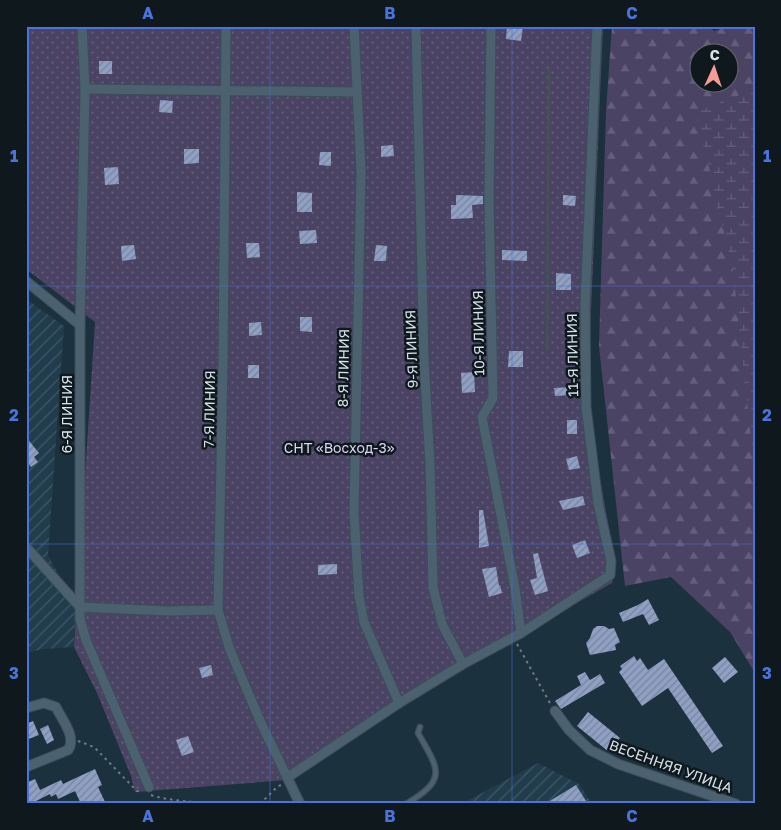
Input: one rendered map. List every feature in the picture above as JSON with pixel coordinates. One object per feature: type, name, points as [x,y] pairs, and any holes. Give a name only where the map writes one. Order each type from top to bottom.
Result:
[{"type":"street","name":"6-Я ЛИНИЯ","points":[[82,26],[85,89],[80,325],[80,619],[86,640],[149,787]]},
{"type":"street","name":"7-Я ЛИНИЯ","points":[[226,26],[224,364],[218,610],[230,650],[300,804]]},
{"type":"street","name":"8-Я ЛИНИЯ","points":[[354,26],[361,171],[354,513],[359,596],[364,622],[399,703]]},
{"type":"street","name":"9-Я ЛИНИЯ","points":[[416,26],[424,360],[430,464],[432,587],[442,624],[463,664]]},
{"type":"street","name":"10-Я ЛИНИЯ","points":[[491,26],[492,398],[482,417],[522,633]]},
{"type":"street","name":"11-Я ЛИНИЯ","points":[[522,633],[610,575],[610,561],[598,503],[586,407],[585,304],[597,26]]},
{"type":"street","points":[[85,89],[357,92]]},
{"type":"street","points":[[26,281],[80,325]]},
{"type":"street","points":[[26,547],[80,607],[218,610]]},
{"type":"street","points":[[289,780],[399,703],[463,664],[522,633]]},
{"type":"street","points":[[26,708],[44,703],[56,707],[72,738],[71,746],[68,750],[26,767]]},
{"type":"street","name":"ВЕСЕННЯЯ УЛИЦА","points":[[555,711],[569,730],[590,750],[618,764],[736,804]]},
{"type":"lane","points":[[26,559],[36,558]]},
{"type":"lane","points":[[406,804],[420,796],[434,782],[436,773],[434,762],[418,733],[420,727]]},
{"type":"path","points":[[516,642],[555,711]]},
{"type":"path","points":[[260,804],[278,786],[289,780]]},
{"type":"path","points":[[166,800],[168,804]]},
{"type":"shaded area","points":[[26,299],[64,326],[48,555],[76,607],[74,647],[43,649],[26,653]]},
{"type":"shaded area","points":[[538,763],[579,784],[592,804],[461,804]]},
{"type":"green space","name":"СНТ «Восход-3»","points":[[26,26],[603,26],[587,405],[615,563],[612,583],[464,667],[287,780],[135,792],[131,776],[97,693],[74,647],[95,322],[26,269]]},
{"type":"green space","points":[[612,26],[708,26],[714,31],[731,26],[755,26],[755,673],[730,632],[671,577],[625,586],[599,346],[606,111]]},
{"type":"green space","points":[[755,89],[755,476],[733,270],[696,112]]},
{"type":"building","points":[[507,26],[523,26],[521,41],[506,39]]},
{"type":"building","points":[[99,61],[112,61],[112,74],[99,74]]},
{"type":"building","points":[[160,100],[173,101],[172,113],[159,112]]},
{"type":"building","points":[[393,145],[394,156],[381,157],[381,146]]},
{"type":"building","points":[[184,149],[199,149],[199,163],[184,164]]},
{"type":"building","points":[[320,152],[331,152],[331,166],[319,165]]},
{"type":"building","points":[[118,167],[119,184],[105,185],[104,168]]},
{"type":"building","points":[[297,192],[312,193],[312,212],[297,212]]},
{"type":"building","points":[[456,195],[483,196],[483,204],[472,205],[473,218],[451,219],[451,205],[456,205]]},
{"type":"building","points":[[563,195],[576,196],[575,206],[563,205]]},
{"type":"building","points":[[316,230],[317,243],[300,244],[299,231]]},
{"type":"building","points":[[246,243],[259,243],[260,257],[247,258]]},
{"type":"building","points":[[134,245],[136,259],[122,261],[121,246]]},
{"type":"building","points":[[376,245],[387,246],[386,261],[374,261]]},
{"type":"building","points":[[502,250],[527,251],[527,261],[502,260]]},
{"type":"building","points":[[556,273],[571,274],[571,290],[556,290]]},
{"type":"building","points":[[300,317],[312,317],[312,332],[300,331]]},
{"type":"building","points":[[261,322],[262,335],[249,336],[249,323]]},
{"type":"building","points":[[509,351],[523,351],[523,367],[508,367]]},
{"type":"building","points":[[248,365],[259,365],[259,378],[248,378]]},
{"type":"building","points":[[474,372],[475,392],[462,393],[461,373]]},
{"type":"building","points":[[571,387],[572,395],[555,396],[554,388]]},
{"type":"building","points":[[567,420],[577,420],[577,434],[567,434]]},
{"type":"building","points":[[26,437],[39,453],[34,457],[38,462],[31,467],[26,463]]},
{"type":"building","points":[[577,456],[580,468],[569,470],[566,459]]},
{"type":"building","points":[[583,496],[585,505],[563,510],[559,501]]},
{"type":"building","points":[[479,510],[483,510],[489,546],[479,548]]},
{"type":"building","points":[[585,540],[590,553],[577,558],[572,545]]},
{"type":"building","points":[[538,553],[548,591],[535,595],[530,580],[537,578],[533,554]]},
{"type":"building","points":[[337,564],[337,574],[318,575],[318,565]]},
{"type":"building","points":[[496,567],[502,593],[489,597],[482,569]]},
{"type":"building","points":[[648,599],[659,620],[649,625],[643,614],[623,622],[619,613]]},
{"type":"building","points":[[597,626],[604,626],[609,629],[614,628],[620,642],[615,645],[616,650],[590,655],[586,643],[593,629]]},
{"type":"building","points":[[634,656],[637,661],[640,658],[648,670],[664,659],[723,746],[712,753],[668,688],[642,706],[619,672],[622,669],[620,666]]},
{"type":"building","points":[[725,657],[738,672],[724,683],[712,668]]},
{"type":"building","points":[[211,665],[213,675],[202,678],[199,668]]},
{"type":"building","points":[[585,672],[590,680],[600,674],[605,683],[561,709],[555,701],[581,685],[577,676]]},
{"type":"building","points":[[588,712],[620,738],[609,752],[577,726]]},
{"type":"building","points":[[33,721],[39,735],[26,740],[26,724]]},
{"type":"building","points":[[48,725],[54,740],[47,744],[40,729]]},
{"type":"building","points":[[188,736],[194,752],[182,756],[176,740]]},
{"type":"building","points":[[95,769],[102,785],[98,787],[105,802],[100,804],[81,804],[75,791],[58,799],[56,794],[51,797],[50,794],[30,804],[26,804],[26,783],[35,779],[40,790],[61,780],[63,784]]},
{"type":"building","points":[[576,785],[586,801],[581,804],[545,804]]},
{"type":"waterway","points":[[547,349],[549,70]]}]
